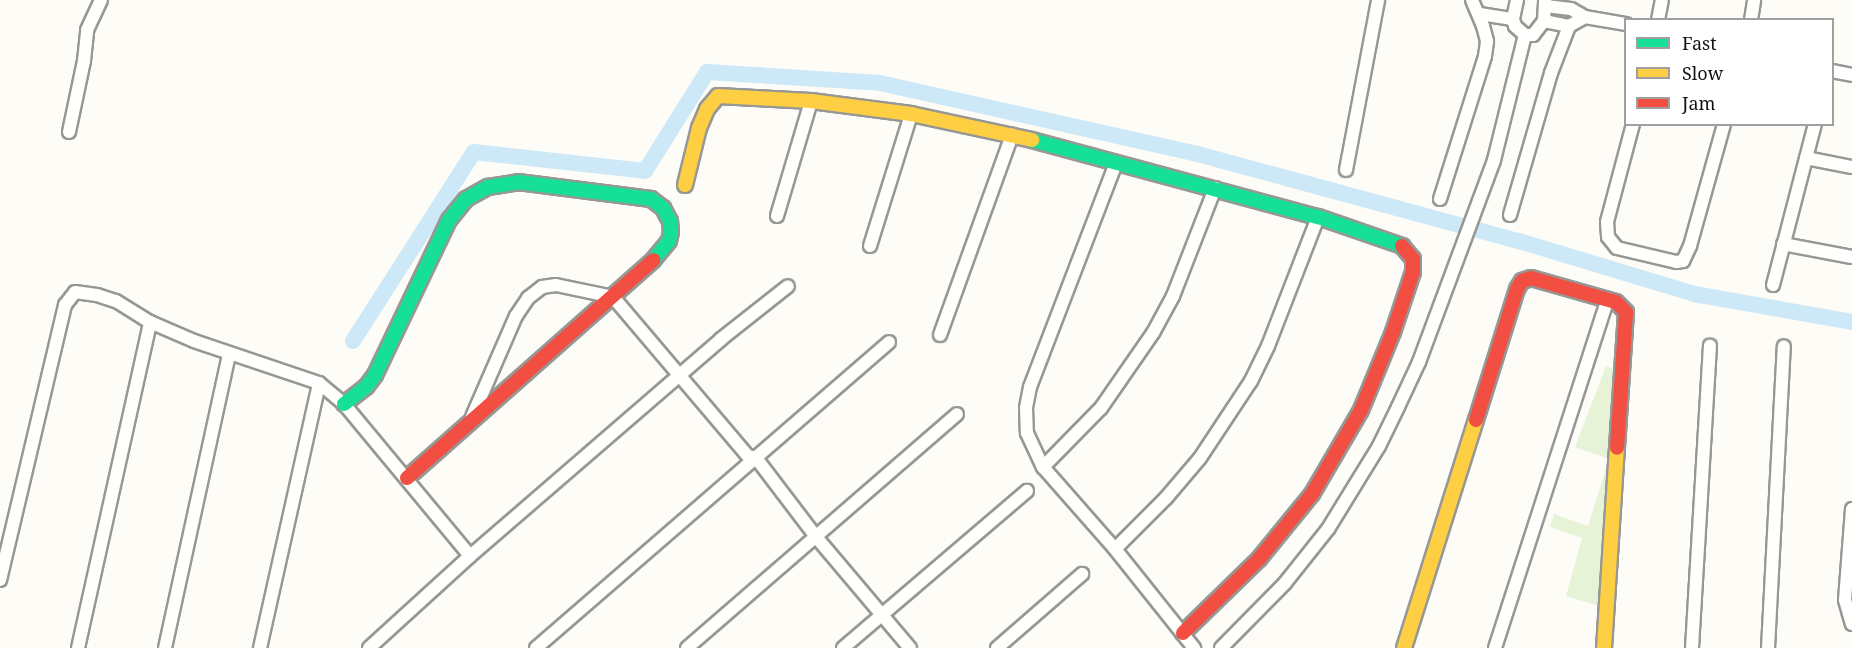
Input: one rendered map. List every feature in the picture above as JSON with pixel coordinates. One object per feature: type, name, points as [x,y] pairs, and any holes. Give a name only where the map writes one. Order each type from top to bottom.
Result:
[{"type":"street","points":[[69,132],[84,61],[87,30],[101,0]]},
{"type":"street","points":[[1346,170],[1378,0]]},
{"type":"street","points":[[1440,200],[1485,56],[1487,41],[1480,14],[1472,0]]},
{"type":"street","points":[[1517,0],[1513,19],[1515,26],[1525,35],[1533,35],[1544,21],[1546,3],[1572,5],[1585,17],[1624,24]]},
{"type":"street","points":[[1658,18],[1662,0]]},
{"type":"street","points":[[1751,18],[1754,0]]},
{"type":"street","points":[[1480,14],[1513,19]]},
{"type":"street","points":[[1510,215],[1551,73],[1569,26],[1585,17]]},
{"type":"street","points":[[1544,21],[1569,26]]},
{"type":"street","points":[[1221,648],[1254,618],[1328,529],[1398,407],[1419,362],[1494,160],[1512,95],[1525,35]]},
{"type":"street","points":[[1834,71],[1852,75]]},
{"type":"street","points":[[685,185],[699,128],[707,109],[717,96],[811,100],[911,114],[1012,135],[1215,188],[1318,217],[1400,244],[1413,259],[1413,272],[1393,332],[1361,410],[1312,494],[1259,559],[1183,633]]},
{"type":"street","points":[[777,216],[811,100]]},
{"type":"street","points":[[870,246],[911,114]]},
{"type":"street","points":[[1632,126],[1607,222],[1608,237],[1617,248],[1676,262],[1683,261],[1690,246],[1723,126]]},
{"type":"street","points":[[1773,285],[1814,126]]},
{"type":"street","points":[[940,334],[1012,135]]},
{"type":"street","points":[[1806,158],[1852,167]]},
{"type":"street","points":[[1116,163],[1030,387],[1026,408],[1027,433],[1043,467],[1114,549],[1194,648]]},
{"type":"street","points":[[344,404],[366,387],[375,375],[449,219],[466,199],[488,187],[518,182],[635,196],[651,199],[663,208],[670,221],[669,242],[655,259],[407,478]]},
{"type":"street","points":[[1043,467],[1101,408],[1153,333],[1173,296],[1215,188]]},
{"type":"street","points":[[1114,549],[1166,498],[1200,458],[1251,381],[1268,346],[1318,217]]},
{"type":"street","points":[[1783,244],[1852,257]]},
{"type":"street","points":[[1404,648],[1520,284],[1526,279],[1538,278],[1608,299],[1623,306],[1626,318],[1604,648]]},
{"type":"street","points":[[469,424],[516,316],[528,298],[542,287],[556,285],[613,297],[748,456],[756,458],[817,538],[910,648]]},
{"type":"street","points":[[369,648],[470,556],[788,286]]},
{"type":"street","points":[[0,580],[65,305],[75,292],[97,294],[116,301],[150,322],[229,354],[319,383],[344,404],[470,556]]},
{"type":"street","points":[[1495,648],[1608,299]]},
{"type":"street","points":[[78,648],[150,322]]},
{"type":"street","points":[[536,648],[889,342]]},
{"type":"street","points":[[1692,648],[1710,346]]},
{"type":"street","points":[[1768,648],[1784,346]]},
{"type":"street","points":[[165,648],[229,354]]},
{"type":"street","points":[[260,648],[319,383]]},
{"type":"street","points":[[687,648],[817,538],[957,414]]},
{"type":"street","points":[[843,648],[1027,491]]},
{"type":"street","points":[[1852,509],[1845,600],[1852,624]]},
{"type":"street","points":[[997,648],[1082,574]]},
{"type":"green space","points":[[1606,366],[1617,370],[1599,606],[1566,596],[1582,538],[1550,527],[1554,514],[1588,526],[1609,459],[1575,447]]},
{"type":"waterway","points":[[353,341],[474,152],[645,171],[707,72],[880,83],[1194,153],[1519,241],[1694,294],[1852,322]]},
{"type":"traffic: fast","points":[[1032,140],[1318,217],[1402,246]]},
{"type":"traffic: fast","points":[[344,404],[366,387],[375,375],[449,220],[466,199],[488,187],[518,182],[651,199],[663,208],[670,221],[671,232],[669,241],[653,260]]},
{"type":"traffic: slow","points":[[685,185],[699,128],[707,109],[718,96],[811,101],[911,114],[1032,140]]},
{"type":"traffic: slow","points":[[1404,648],[1476,420]]},
{"type":"traffic: slow","points":[[1604,648],[1617,448]]},
{"type":"traffic: jam","points":[[1183,633],[1259,559],[1312,494],[1361,410],[1393,332],[1413,272],[1413,259],[1402,246]]},
{"type":"traffic: jam","points":[[407,478],[653,260]]},
{"type":"traffic: jam","points":[[1476,420],[1517,289],[1522,281],[1531,278],[1616,302],[1626,312],[1617,448]]}]
